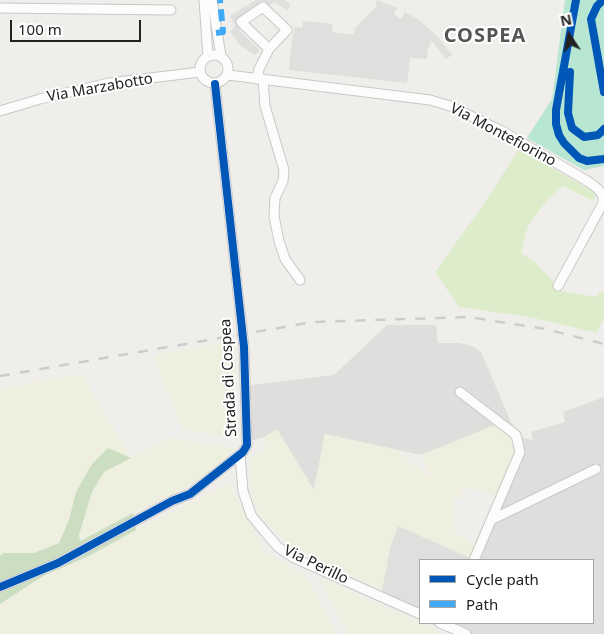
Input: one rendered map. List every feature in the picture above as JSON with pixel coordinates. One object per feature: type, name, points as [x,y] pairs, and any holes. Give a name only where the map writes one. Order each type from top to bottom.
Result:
[{"type":"street","points":[[204,0],[208,56]]},
{"type":"street","points":[[212,0],[221,56],[228,66],[228,75],[223,81],[215,84],[207,82],[200,72],[201,64],[208,56],[221,56]]},
{"type":"street","points":[[268,49],[241,22],[263,7],[287,30],[268,49],[259,69],[265,106],[284,170],[283,181],[275,198],[274,216],[285,259],[300,280]]},
{"type":"street","points":[[0,8],[171,10]]},
{"type":"street","name":"Via Marzabotto","points":[[0,112],[40,99],[109,83],[200,72]]},
{"type":"street","name":"Via Montefiorino","points":[[228,75],[416,98],[450,106],[516,139],[589,182],[603,196],[603,203],[558,286]]},
{"type":"street","name":"Strada di Cospea","points":[[0,587],[58,563],[172,501],[190,494],[240,455],[247,445],[244,347],[215,84]]},
{"type":"street","points":[[460,392],[516,435],[520,452],[474,559]]},
{"type":"street","name":"Via Perillo","points":[[240,455],[243,491],[251,514],[278,547],[294,558],[419,614]]},
{"type":"street","points":[[491,520],[596,470]]},
{"type":"street","points":[[445,624],[466,634]]},
{"type":"shaded area","points":[[256,0],[284,0],[290,4],[288,11],[274,2],[239,30],[260,50],[255,55],[240,45],[230,32],[235,26],[230,16]]},
{"type":"shaded area","points":[[377,0],[397,8],[394,14],[401,19],[405,12],[419,20],[438,37],[452,55],[446,59],[432,41],[427,51],[427,59],[410,58],[407,83],[289,70],[295,27],[303,28],[303,21],[333,24],[332,32],[354,35],[355,28],[375,8]]},
{"type":"shaded area","points":[[387,325],[436,325],[438,343],[460,343],[474,347],[481,352],[511,422],[523,438],[533,440],[531,432],[565,422],[563,412],[604,397],[604,634],[453,634],[430,624],[594,624],[594,559],[419,559],[419,619],[380,601],[391,545],[470,558],[516,452],[496,425],[421,455],[325,434],[314,491],[277,429],[263,438],[252,440],[251,385],[334,375]]},
{"type":"shaded area","points":[[398,526],[470,558],[419,559],[419,608],[382,591],[391,545]]},
{"type":"green space","points":[[565,0],[604,0],[604,166],[584,170],[527,138],[552,99]]},
{"type":"green space","points":[[519,149],[597,194],[593,201],[563,186],[548,199],[528,226],[521,253],[535,262],[562,291],[596,297],[600,292],[604,292],[604,317],[597,333],[529,317],[459,307],[435,272],[481,208]]},
{"type":"green space","points":[[235,341],[237,439],[183,429],[153,355]]},
{"type":"green space","points":[[81,374],[131,458],[108,448],[76,492],[69,520],[59,543],[34,553],[4,553],[0,556],[0,389]]},
{"type":"green space","points":[[495,425],[512,438],[516,452],[497,496],[469,487],[460,489],[461,497],[453,500],[453,530],[475,546],[470,558],[398,527],[391,545],[382,591],[288,544],[264,521],[253,501],[249,459],[266,448],[263,438],[277,429],[314,490],[325,434],[397,450],[413,465],[433,479],[421,455]]},
{"type":"green space","points":[[169,438],[236,449],[193,484],[133,513],[80,542],[79,535],[92,492],[104,472]]},
{"type":"green space","points":[[108,448],[131,458],[104,472],[92,492],[79,535],[80,541],[133,513],[136,530],[89,556],[45,575],[0,604],[0,556],[3,553],[34,553],[59,543],[69,520],[76,492],[92,464]]},
{"type":"green space","points":[[229,484],[263,550],[307,578],[337,634],[0,634],[0,604],[45,575],[89,556],[136,530]]},
{"type":"green space","points":[[318,577],[444,634],[349,634]]},
{"type":"railway","points":[[0,376],[313,322],[468,317],[546,329],[604,344]]},
{"type":"marked path","points":[[216,33],[223,32],[220,0]]},
{"type":"cycle path","points":[[576,0],[556,110],[556,124],[559,135],[564,143],[579,158],[587,161],[604,159]]},
{"type":"cycle path","points":[[603,0],[597,6],[591,19],[604,92]]},
{"type":"cycle path","points":[[570,72],[568,113],[572,128],[584,137],[598,135],[604,129]]},
{"type":"cycle path","points":[[0,587],[58,563],[172,501],[190,494],[243,452],[247,445],[244,347],[215,84]]},
{"type":"district","name":"COSPEA","points":[[485,36]]}]
